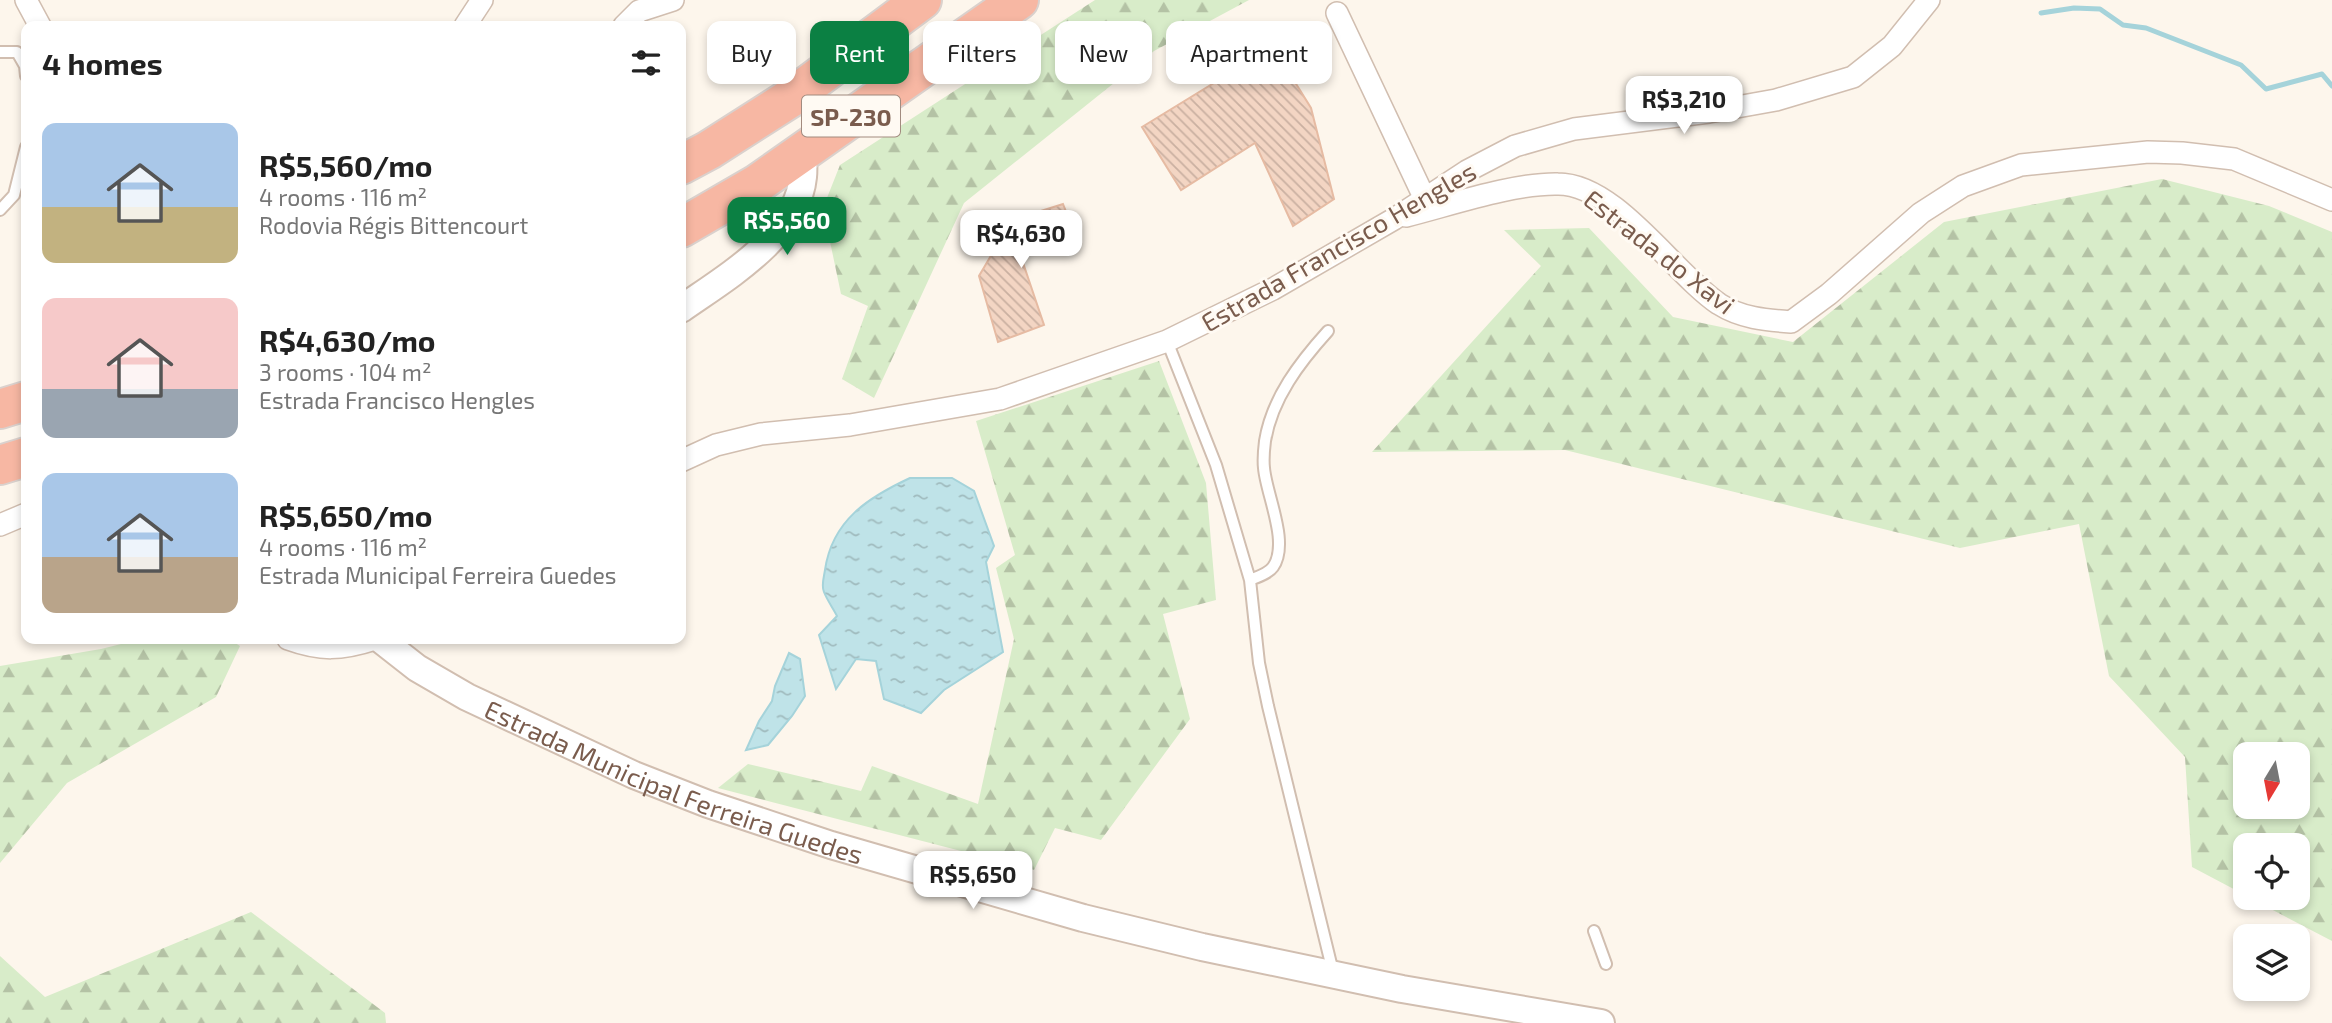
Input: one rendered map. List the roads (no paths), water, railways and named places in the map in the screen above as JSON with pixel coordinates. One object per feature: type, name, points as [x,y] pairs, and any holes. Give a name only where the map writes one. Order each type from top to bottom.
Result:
[{"type":"highway","name":"SP-230","points":[[686,162],[789,99],[922,0]]},
{"type":"highway","name":"SP-230","points":[[686,225],[757,184],[1019,0]]},
{"type":"highway","points":[[0,409],[21,403]]},
{"type":"highway","points":[[0,465],[21,459]]},
{"type":"street","points":[[26,0],[37,21]]},
{"type":"street","points":[[468,21],[482,0]]},
{"type":"street","points":[[629,21],[639,11],[673,0]]},
{"type":"street","name":"Estrada Francisco Hengles","points":[[686,459],[716,445],[761,434],[850,425],[1000,399],[1167,341],[1273,289],[1394,219],[1467,171],[1515,146],[1574,129],[1709,112],[1776,100],[1853,77],[1892,46],[1929,0]]},
{"type":"street","points":[[1337,13],[1424,197]]},
{"type":"street","points":[[686,305],[754,257],[777,234],[795,204],[803,179],[803,150]]},
{"type":"street","name":"Estrada do Xavi","points":[[1394,219],[1520,188],[1559,183],[1580,187],[1600,198],[1624,217],[1717,303],[1759,320],[1791,322],[1829,294],[1921,213],[1964,186],[2021,165],[2148,152],[2234,159],[2332,200]]},
{"type":"street","points":[[0,525],[21,516]]},
{"type":"street","points":[[308,644],[324,648],[348,648],[360,644]]},
{"type":"street","name":"Estrada Municipal Ferreira Guedes","points":[[395,644],[417,668],[467,697],[634,775],[708,804],[831,845],[1083,918],[1210,950],[1601,1023]]},
{"type":"lane","points":[[0,52],[17,52],[21,59]]},
{"type":"lane","points":[[0,210],[14,195],[21,167]]},
{"type":"lane","points":[[1250,580],[1270,571],[1276,560],[1278,545],[1275,512],[1263,466],[1271,415],[1298,367],[1328,331]]},
{"type":"lane","points":[[1167,341],[1216,465],[1250,580],[1259,663],[1268,706],[1334,975]]},
{"type":"lane","points":[[1594,931],[1606,964]]},
{"type":"water","points":[[910,478],[952,478],[974,491],[994,546],[986,562],[1003,652],[944,690],[921,713],[884,699],[876,661],[856,659],[836,689],[819,635],[837,616],[823,587],[829,552],[835,537],[844,524],[867,502]]},
{"type":"water","points":[[789,653],[800,659],[805,696],[768,745],[746,750],[759,721],[772,701],[775,686]]},
{"type":"waterway","points":[[2041,13],[2074,8],[2100,9],[2123,25],[2146,28],[2241,65],[2266,89],[2322,74],[2332,86]]}]
